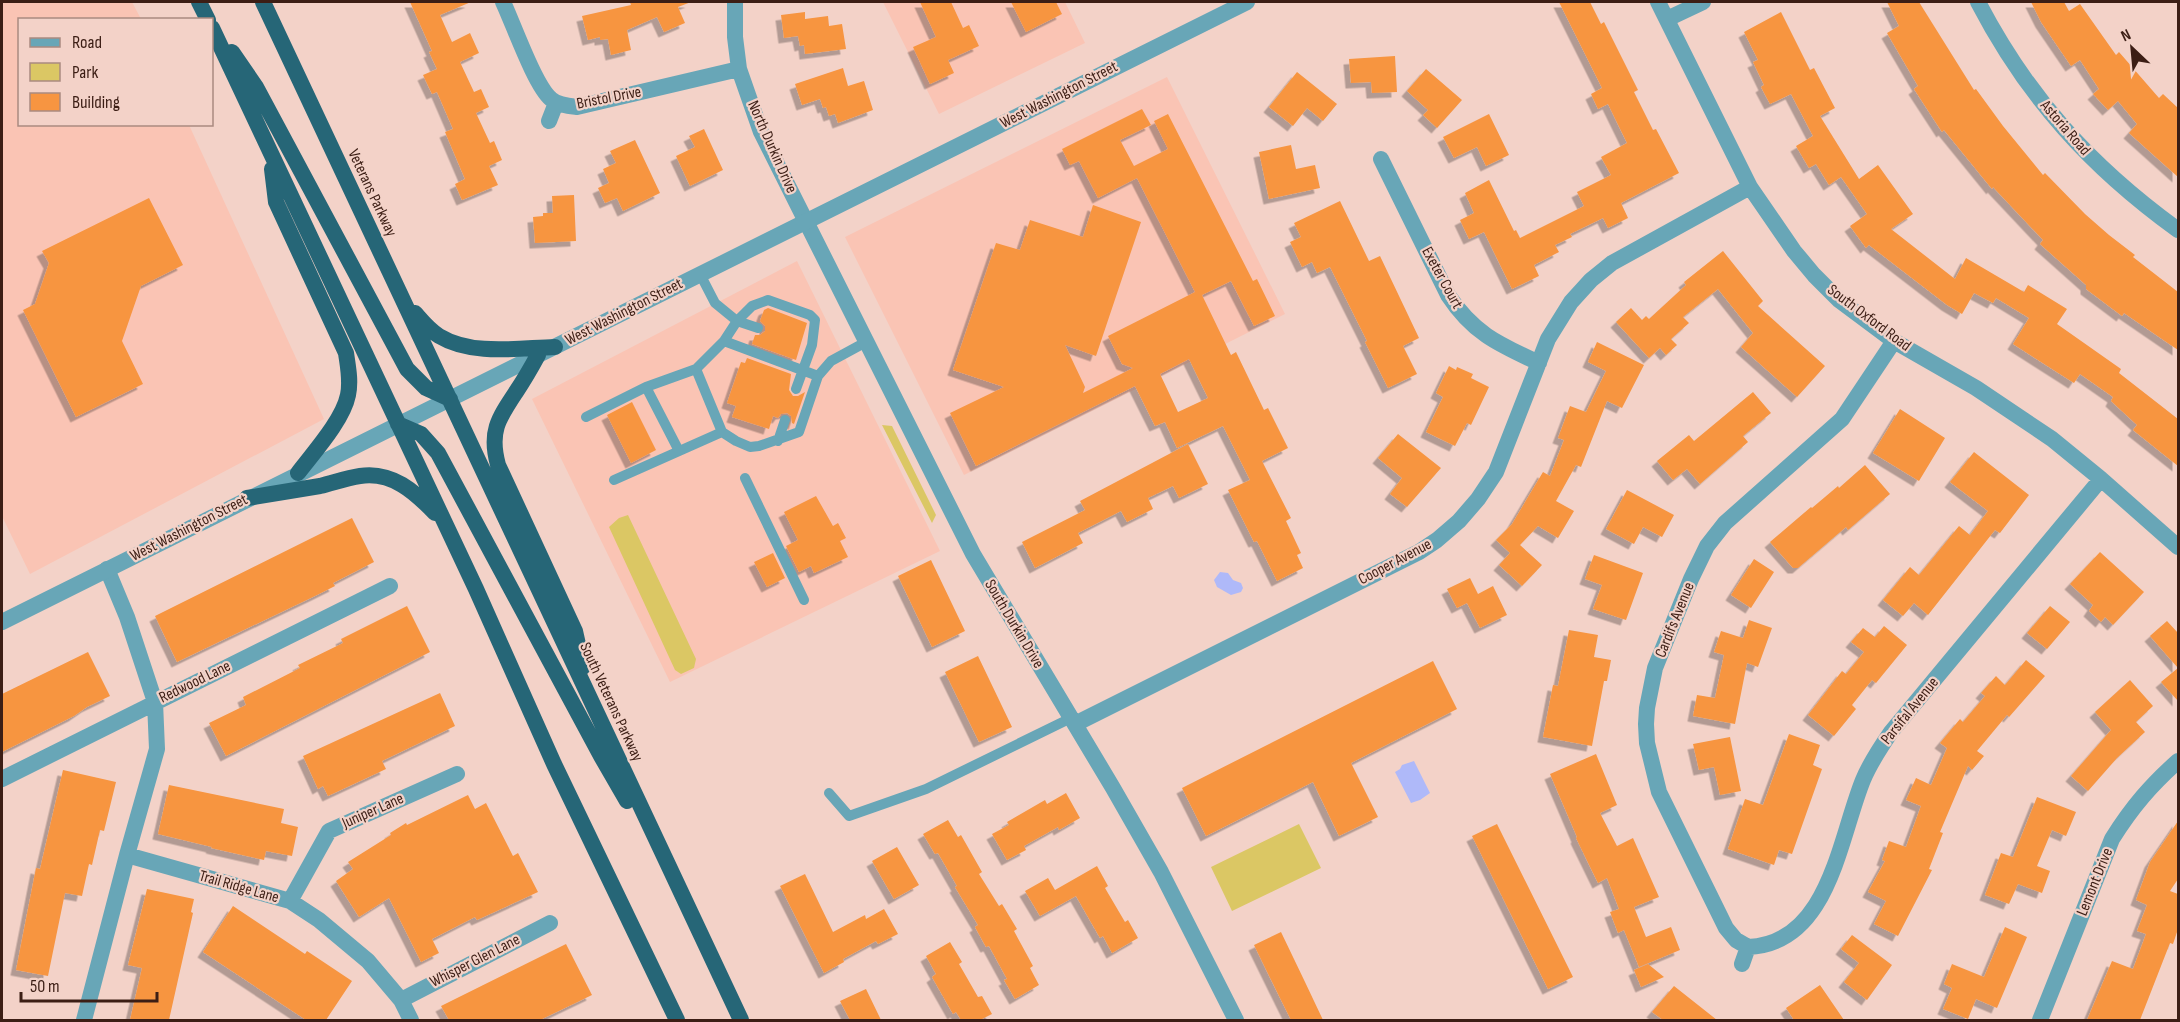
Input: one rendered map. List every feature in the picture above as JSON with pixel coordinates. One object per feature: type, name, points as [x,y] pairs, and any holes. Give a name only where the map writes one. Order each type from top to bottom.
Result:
[{"type":"highway","name":"Veterans Parkway","points":[[263,2],[450,399]]},
{"type":"highway","points":[[213,24],[256,87],[406,369],[426,388],[450,399]]},
{"type":"highway","points":[[213,30],[444,522],[554,764],[677,1020]]},
{"type":"highway","points":[[269,150],[276,202],[346,353],[350,375],[349,393],[339,419],[298,473]]},
{"type":"highway","points":[[400,296],[437,335],[461,346],[555,347]]},
{"type":"highway","points":[[538,356],[496,423],[495,452],[498,465],[575,632],[589,695]]},
{"type":"highway","name":"South Veterans Parkway","points":[[450,399],[741,1020]]},
{"type":"highway","points":[[398,424],[421,434],[438,453],[601,756],[680,890]]},
{"type":"highway","points":[[247,498],[361,476],[383,476],[406,486],[444,522]]},
{"type":"street","name":"Bristol Drive","points":[[503,2],[544,92],[556,103],[577,107],[739,69]]},
{"type":"street","name":"North Durkin Drive","points":[[735,2],[735,37],[739,69],[761,132],[806,220]]},
{"type":"street","name":"West Washington Street","points":[[2,622],[1246,2]]},
{"type":"street","name":"South Oxford Road","points":[[1658,2],[1750,187],[1794,251],[1814,275],[1839,300],[1893,341],[1976,388],[2052,439],[2178,547]]},
{"type":"street","points":[[1667,19],[1703,2]]},
{"type":"street","name":"Astoria Road","points":[[1978,2],[2033,90],[2067,132],[2104,171],[2142,204],[2178,230]]},
{"type":"street","points":[[549,121],[556,103]]},
{"type":"street","name":"Exeter Court","points":[[1381,159],[1448,295],[1461,314],[1477,330],[1495,342],[1539,363]]},
{"type":"street","name":"Cooper Avenue","points":[[1073,721],[1419,552],[1437,540],[1459,521],[1478,499],[1496,472],[1539,363],[1558,320],[1570,302],[1591,280],[1612,263],[1750,187]]},
{"type":"street","name":"South Durkin Drive","points":[[806,220],[972,554],[1161,872],[1236,1020]]},
{"type":"street","name":"Cardifs Avenue","points":[[1748,947],[1736,940],[1726,928],[1659,792],[1647,743],[1646,724],[1647,708],[1656,668],[1691,579],[1707,546],[1725,523],[1842,419],[1893,341]]},
{"type":"street","name":"Parsifal Avenue","points":[[1748,947],[1772,943],[1795,930],[1813,911],[1840,851],[1863,780],[1876,754],[1891,732],[2101,479]]},
{"type":"street","points":[[84,1020],[157,749],[155,702],[128,616],[106,569]]},
{"type":"street","name":"Redwood Lane","points":[[2,779],[390,586]]},
{"type":"street","name":"Lemont Drive","points":[[2040,1020],[2112,839],[2128,812],[2145,791],[2178,761]]},
{"type":"street","name":"Juniper Lane","points":[[290,902],[329,831],[457,774]]},
{"type":"street","name":"Trail Ridge Lane","points":[[127,855],[290,902],[319,920],[368,961],[401,1000],[411,1020]]},
{"type":"street","name":"Whisper Glen Lane","points":[[401,1000],[550,923]]},
{"type":"street","points":[[1742,964],[1748,947]]},
{"type":"lane","points":[[700,274],[715,303],[737,321],[758,328]]},
{"type":"lane","points":[[586,417],[646,387],[696,369],[724,342],[737,321],[752,306],[772,300],[810,315],[815,320],[796,389]]},
{"type":"lane","points":[[724,342],[818,376]]},
{"type":"lane","points":[[696,369],[722,432],[750,447],[778,441],[799,432],[818,376],[831,361],[866,342]]},
{"type":"lane","points":[[646,387],[679,451]]},
{"type":"lane","points":[[778,441],[785,420]]},
{"type":"lane","points":[[614,480],[722,432]]},
{"type":"lane","points":[[745,478],[804,600]]},
{"type":"lane","points":[[829,793],[849,816],[926,789],[1073,721]]},
{"type":"shaded area","points":[[2,2],[132,2],[140,18],[18,18],[18,126],[189,126],[324,419],[30,574],[2,516]]},
{"type":"shaded area","points":[[883,2],[1065,2],[1085,43],[939,114]]},
{"type":"shaded area","points":[[1167,77],[1285,314],[964,475],[845,237]]},
{"type":"shaded area","points":[[797,261],[940,551],[670,682],[532,399]]},
{"type":"green space","points":[[882,425],[892,426],[936,515],[932,523]]},
{"type":"green space","points":[[628,515],[696,659],[694,668],[681,674],[675,670],[609,527],[619,518]]},
{"type":"green space","points":[[1299,824],[1321,868],[1232,911],[1211,867]]},
{"type":"water","points":[[1220,572],[1228,573],[1233,580],[1241,583],[1243,588],[1241,592],[1231,595],[1217,587],[1214,580]]},
{"type":"water","points":[[1414,761],[1430,793],[1411,803],[1395,772],[1402,765]]},
{"type":"building","points":[[410,2],[471,2],[440,15],[452,42],[470,33],[479,53],[460,62],[474,92],[481,89],[489,107],[476,113],[490,143],[494,141],[502,160],[489,166],[498,185],[462,200],[455,184],[465,179],[445,132],[453,129],[437,92],[432,94],[423,75],[437,69],[429,52],[432,51]]},
{"type":"building","points":[[630,2],[691,2],[678,7],[685,23],[664,32],[657,17],[627,30],[631,50],[611,55],[608,39],[600,40],[600,37],[588,40],[582,16],[631,5]]},
{"type":"building","points":[[920,2],[951,2],[963,28],[969,25],[979,46],[948,60],[954,73],[930,84],[913,47],[936,37]]},
{"type":"building","points":[[1011,2],[1056,2],[1062,14],[1026,32]]},
{"type":"building","points":[[1559,2],[1590,2],[1601,24],[1604,22],[1638,90],[1634,92],[1653,130],[1656,129],[1679,173],[1621,203],[1628,218],[1608,228],[1603,218],[1570,234],[1572,237],[1555,245],[1559,252],[1534,265],[1539,276],[1512,289],[1484,232],[1469,239],[1460,220],[1474,213],[1465,193],[1489,180],[1514,231],[1516,230],[1520,238],[1584,206],[1577,192],[1611,175],[1601,157],[1627,143],[1608,104],[1598,109],[1591,94],[1602,88]]},
{"type":"building","points":[[1887,2],[1919,2],[1974,90],[1976,89],[2043,175],[2045,173],[2085,214],[2135,255],[2133,257],[2178,292],[2178,350],[2124,313],[2122,316],[2086,289],[2086,285],[2040,244],[2043,240],[1993,187],[1992,189],[1944,130],[1942,132],[1914,89],[1918,86],[1887,33],[1899,26]]},
{"type":"building","points":[[2031,2],[2064,2],[2069,11],[2080,4],[2116,55],[2119,52],[2159,98],[2163,94],[2178,108],[2178,177],[2129,133],[2137,124],[2118,101],[2108,110],[2093,94],[2099,89],[2080,60],[2071,66],[2041,22]]},
{"type":"building","points":[[805,12],[805,19],[828,16],[829,26],[842,24],[846,49],[805,54],[804,45],[800,46],[798,36],[784,38],[781,15]]},
{"type":"building","points":[[1781,12],[1810,70],[1814,68],[1835,108],[1820,116],[1859,179],[1878,165],[1913,214],[1891,229],[1955,279],[1966,258],[2024,292],[2028,285],[2067,309],[2057,324],[2121,369],[2119,373],[2178,419],[2178,466],[2133,430],[2137,425],[2111,401],[2113,397],[2080,374],[2074,383],[2013,344],[2029,318],[1996,298],[1993,303],[1974,293],[1962,314],[1869,245],[1866,248],[1850,226],[1867,214],[1841,177],[1829,185],[1816,164],[1809,168],[1796,146],[1813,136],[1791,94],[1770,104],[1761,87],[1764,85],[1753,62],[1758,60],[1744,32]]},
{"type":"building","points":[[1395,56],[1397,92],[1372,93],[1371,82],[1351,83],[1349,59]]},
{"type":"building","points":[[843,68],[848,86],[864,81],[873,110],[838,123],[835,114],[829,116],[826,107],[823,108],[820,99],[802,105],[795,84]]},
{"type":"building","points":[[1426,69],[1462,100],[1437,128],[1423,115],[1428,110],[1407,91]]},
{"type":"building","points":[[1297,72],[1337,104],[1323,121],[1307,108],[1293,126],[1269,107]]},
{"type":"building","points":[[1142,109],[1151,125],[1120,140],[1134,166],[1168,149],[1154,121],[1168,114],[1253,281],[1257,279],[1275,316],[1254,326],[1231,281],[1202,295],[1231,355],[1236,352],[1264,410],[1268,408],[1288,448],[1262,461],[1291,518],[1286,521],[1301,553],[1297,555],[1303,568],[1277,581],[1257,541],[1254,542],[1228,490],[1250,480],[1223,426],[1177,448],[1165,422],[1155,426],[1135,386],[976,466],[950,413],[1004,387],[953,370],[996,243],[1020,250],[1030,220],[1083,237],[1093,205],[1141,222],[1096,356],[1065,345],[1085,387],[1083,393],[1133,368],[1122,364],[1108,336],[1195,292],[1137,178],[1098,198],[1079,161],[1070,165],[1062,149]],"holes":[[[1189,359],[1208,398],[1178,412],[1160,374]]]},
{"type":"building","points":[[1489,114],[1509,155],[1486,166],[1477,147],[1454,158],[1443,137]]},
{"type":"building","points":[[704,129],[723,170],[690,186],[676,156],[695,147],[689,136]]},
{"type":"building","points":[[635,140],[660,193],[623,211],[617,198],[605,203],[598,188],[609,183],[603,169],[616,163],[610,151]]},
{"type":"building","points":[[1291,145],[1296,169],[1315,165],[1320,188],[1269,199],[1259,152]]},
{"type":"building","points":[[574,195],[576,241],[535,243],[533,217],[543,216],[543,213],[553,213],[552,196]]},
{"type":"building","points":[[149,198],[183,265],[141,286],[122,341],[143,384],[76,417],[23,310],[35,304],[49,263],[42,251]]},
{"type":"building","points":[[1340,201],[1369,261],[1380,256],[1419,338],[1403,346],[1417,374],[1388,388],[1330,267],[1317,273],[1312,262],[1302,267],[1290,242],[1301,237],[1294,223]]},
{"type":"building","points":[[1723,251],[1763,301],[1758,306],[1825,366],[1797,397],[1741,347],[1753,333],[1718,289],[1683,317],[1689,323],[1671,339],[1677,345],[1666,355],[1660,348],[1649,358],[1616,322],[1631,308],[1642,320],[1646,316],[1649,319],[1686,285],[1684,282]]},
{"type":"building","points":[[768,308],[807,323],[796,360],[752,344],[755,335],[760,335],[765,331],[765,326],[760,321],[764,310]]},
{"type":"building","points":[[1597,342],[1644,365],[1622,408],[1607,401],[1581,467],[1576,465],[1556,501],[1574,511],[1558,538],[1538,526],[1520,545],[1542,565],[1522,586],[1499,565],[1510,553],[1496,540],[1512,524],[1543,472],[1550,476],[1564,440],[1558,438],[1570,406],[1586,412],[1606,371],[1588,362]]},
{"type":"building","points":[[747,358],[791,374],[789,390],[793,396],[805,392],[794,424],[787,413],[781,414],[778,418],[773,416],[769,429],[732,417],[736,406],[727,403],[741,362],[745,363]]},
{"type":"building","points":[[1449,366],[1473,374],[1471,378],[1489,387],[1471,425],[1467,423],[1455,446],[1426,432],[1443,397],[1436,393]]},
{"type":"building","points":[[1753,392],[1771,413],[1743,436],[1748,442],[1700,484],[1687,469],[1673,480],[1657,461],[1689,435],[1694,441]]},
{"type":"building","points":[[632,402],[656,450],[631,463],[607,415]]},
{"type":"building","points":[[1900,409],[1945,438],[1919,481],[1873,453]]},
{"type":"building","points":[[1398,434],[1441,468],[1407,507],[1390,494],[1402,478],[1378,458]]},
{"type":"building","points":[[1188,444],[1208,484],[1179,498],[1173,486],[1148,498],[1153,509],[1127,522],[1121,511],[1078,533],[1083,543],[1035,568],[1022,542],[1085,510],[1080,501]]},
{"type":"building","points":[[1974,452],[2029,495],[2000,533],[1995,530],[1928,615],[1914,603],[1903,616],[1883,600],[1910,567],[1919,575],[1959,526],[1970,535],[1988,511],[1950,482]]},
{"type":"building","points":[[1865,465],[1890,494],[1848,530],[1846,527],[1798,568],[1793,568],[1770,542]]},
{"type":"building","points":[[1627,490],[1674,515],[1662,537],[1643,527],[1634,544],[1606,529]]},
{"type":"building","points":[[816,496],[833,526],[838,523],[846,538],[840,541],[848,557],[814,573],[811,566],[799,572],[786,546],[798,540],[784,512]]},
{"type":"building","points":[[352,518],[374,562],[333,583],[335,586],[177,662],[155,616]]},
{"type":"building","points":[[2100,552],[2144,592],[2113,625],[2105,617],[2101,622],[2089,611],[2093,605],[2070,584]]},
{"type":"building","points":[[773,553],[785,578],[767,587],[754,562]]},
{"type":"building","points":[[1594,555],[1643,573],[1626,620],[1593,609],[1602,585],[1585,579]]},
{"type":"building","points":[[1754,559],[1774,572],[1751,608],[1731,595]]},
{"type":"building","points":[[931,560],[965,631],[932,647],[898,576]]},
{"type":"building","points":[[1470,578],[1478,594],[1493,586],[1507,615],[1480,628],[1467,603],[1457,608],[1447,589]]},
{"type":"building","points":[[407,606],[430,652],[226,756],[209,723],[246,705],[243,697],[300,668],[298,665],[343,643],[341,639]]},
{"type":"building","points":[[2050,606],[2070,622],[2047,649],[2027,633]]},
{"type":"building","points":[[1749,620],[1772,628],[1758,667],[1747,663],[1735,724],[1693,716],[1697,695],[1715,698],[1724,655],[1714,652],[1721,631],[1743,638]]},
{"type":"building","points":[[2167,621],[2178,633],[2178,668],[2150,636]]},
{"type":"building","points":[[1884,626],[1907,645],[1876,683],[1872,680],[1852,705],[1856,709],[1834,736],[1808,715],[1842,671],[1846,674],[1864,652],[1851,642],[1863,628],[1875,637]]},
{"type":"building","points":[[1569,630],[1598,635],[1594,657],[1611,660],[1607,681],[1604,681],[1592,746],[1543,737],[1553,685],[1558,686]]},
{"type":"building","points":[[88,652],[110,696],[2,752],[2,694]]},
{"type":"building","points":[[978,656],[1012,727],[979,742],[945,672]]},
{"type":"building","points":[[2026,660],[2045,676],[2009,717],[2007,715],[1977,751],[1984,756],[1972,770],[1968,766],[1940,832],[1943,833],[1929,869],[1932,870],[1898,936],[1874,924],[1886,901],[1868,892],[1885,861],[1882,860],[1889,841],[1906,847],[1921,806],[1906,800],[1916,778],[1931,785],[1947,748],[1940,743],[1960,719],[1963,722],[1985,696],[1981,693],[1996,676],[2005,685]]},
{"type":"building","points":[[1433,661],[1457,709],[1351,763],[1378,817],[1339,836],[1313,782],[1206,836],[1182,788]]},
{"type":"building","points":[[2178,668],[2178,701],[2161,682]]},
{"type":"building","points":[[2130,680],[2153,706],[2136,722],[2145,732],[2117,758],[2088,791],[2071,776],[2111,730],[2095,712]]},
{"type":"building","points":[[440,693],[455,726],[382,761],[386,769],[328,796],[323,786],[318,789],[303,756]]},
{"type":"building","points":[[1789,734],[1820,745],[1813,765],[1822,769],[1792,854],[1779,850],[1774,865],[1728,849],[1745,799],[1763,805]]},
{"type":"building","points":[[1730,737],[1741,791],[1720,795],[1714,767],[1699,770],[1693,744]]},
{"type":"building","points":[[1596,754],[1617,805],[1600,813],[1617,846],[1633,838],[1659,897],[1634,907],[1646,937],[1671,927],[1680,950],[1639,967],[1624,930],[1618,933],[1610,912],[1619,909],[1607,878],[1598,883],[1576,838],[1550,774]]},
{"type":"building","points":[[63,770],[116,782],[104,831],[100,830],[82,896],[65,893],[48,976],[16,970],[36,868],[40,869]]},
{"type":"building","points":[[169,785],[284,809],[281,823],[298,827],[292,856],[266,851],[264,860],[158,834]]},
{"type":"building","points":[[1066,793],[1080,818],[1024,846],[1026,850],[1007,860],[992,834],[1009,825],[1007,822],[1045,800],[1047,804]]},
{"type":"building","points":[[468,795],[475,809],[486,803],[513,856],[518,853],[538,892],[477,920],[475,917],[432,939],[439,953],[421,962],[389,898],[359,917],[336,881],[353,869],[348,862],[391,835],[390,833],[406,823],[407,825]]},
{"type":"building","points":[[2037,797],[2076,812],[2066,836],[2052,830],[2037,866],[2050,871],[2042,893],[2018,884],[2009,904],[1985,895],[2001,853],[2013,857]]},
{"type":"building","points":[[948,820],[958,837],[961,835],[982,872],[979,874],[999,906],[1002,904],[1017,929],[1014,931],[1033,966],[1030,968],[1039,985],[1015,999],[989,946],[986,947],[975,927],[978,925],[955,887],[957,886],[938,853],[935,854],[923,834]]},
{"type":"building","points":[[2178,821],[2178,879],[2170,891],[2178,894],[2178,929],[2173,944],[2170,943],[2140,1020],[2087,1020],[2112,961],[2133,969],[2146,934],[2137,931],[2147,905],[2136,900],[2150,862]]},
{"type":"building","points":[[1497,824],[1573,977],[1548,989],[1472,836]]},
{"type":"building","points":[[897,847],[919,885],[894,899],[872,861]]},
{"type":"building","points":[[1097,866],[1108,886],[1105,888],[1125,922],[1128,920],[1138,938],[1112,953],[1103,936],[1100,938],[1076,896],[1040,916],[1025,891],[1048,878],[1055,890]]},
{"type":"building","points":[[805,874],[833,932],[865,915],[866,919],[884,909],[898,934],[878,944],[876,941],[843,959],[844,962],[824,973],[780,886]]},
{"type":"building","points":[[147,889],[194,899],[191,912],[193,913],[169,1020],[130,1020],[142,968],[128,965]]},
{"type":"building","points":[[233,906],[305,954],[307,951],[352,981],[326,1020],[306,1020],[203,952]]},
{"type":"building","points":[[2005,927],[2027,937],[1997,1008],[1976,999],[1968,1019],[1943,1009],[1952,988],[1944,984],[1952,964],[1984,977]]},
{"type":"building","points":[[1281,932],[1323,1020],[1291,1020],[1254,945]]},
{"type":"building","points":[[1852,935],[1892,965],[1867,1000],[1844,982],[1859,963],[1841,949]]},
{"type":"building","points":[[950,942],[962,962],[959,964],[978,997],[982,996],[992,1014],[980,1020],[961,1020],[956,1012],[953,1014],[932,977],[936,974],[926,956]]},
{"type":"building","points":[[566,944],[592,995],[540,1020],[449,1020],[441,1006]]},
{"type":"building","points":[[1648,964],[1664,977],[1641,987],[1634,970]]},
{"type":"building","points":[[1820,985],[1844,1020],[1794,1020],[1786,1008]]},
{"type":"building","points":[[1674,986],[1717,1020],[1663,1020],[1652,1012]]},
{"type":"building","points":[[866,989],[881,1020],[850,1020],[840,1001]]}]
